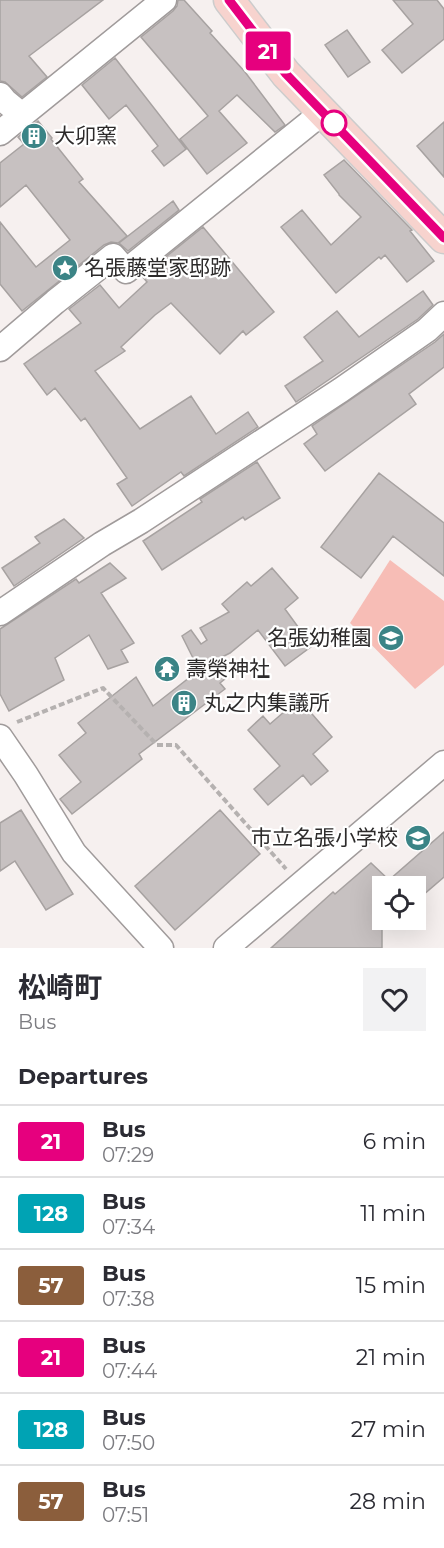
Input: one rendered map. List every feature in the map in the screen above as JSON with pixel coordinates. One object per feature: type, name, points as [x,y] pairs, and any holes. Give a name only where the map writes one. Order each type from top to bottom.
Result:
[{"type":"main road","points":[[229,0],[286,74],[444,238]]},
{"type":"street","points":[[0,133],[164,0]]},
{"type":"street","points":[[0,94],[5,101],[22,114]]},
{"type":"street","points":[[0,349],[113,255],[126,271],[323,112]]},
{"type":"street","points":[[0,613],[102,544],[341,390],[427,330],[444,314]]},
{"type":"street","points":[[7,730],[26,775],[74,853],[161,948]]},
{"type":"street","points":[[226,948],[444,763]]},
{"type":"path","points":[[7,730],[103,688],[157,745],[176,745],[300,886]]},
{"type":"shaded area","points":[[390,560],[444,601],[444,665],[415,689],[350,623]]},
{"type":"building","points":[[0,0],[103,0],[29,56],[47,77],[22,97],[5,82],[0,81]]},
{"type":"building","points":[[178,0],[184,0],[212,31],[210,33],[245,72],[285,125],[275,132],[237,95],[219,111],[247,143],[207,174],[180,139],[208,116],[141,37],[173,11]]},
{"type":"building","points":[[393,0],[437,0],[444,9],[444,39],[402,73],[382,50],[413,24]]},
{"type":"building","points":[[347,30],[370,62],[348,77],[325,45]]},
{"type":"building","points":[[115,58],[186,149],[164,166],[152,151],[158,146],[126,105],[109,119],[82,85]]},
{"type":"building","points":[[38,121],[83,179],[79,182],[127,236],[118,243],[111,242],[104,245],[22,311],[0,284],[0,222],[36,267],[70,240],[26,185],[0,207],[0,163],[24,144],[18,137]]},
{"type":"building","points":[[444,122],[444,177],[417,146]]},
{"type":"building","points":[[344,160],[412,230],[410,231],[434,261],[407,282],[385,255],[381,259],[379,257],[336,293],[281,227],[302,210],[331,245],[361,217],[339,195],[324,175]]},
{"type":"building","points":[[173,201],[179,210],[128,251],[119,243]]},
{"type":"building","points":[[203,227],[274,312],[246,335],[243,331],[220,354],[171,303],[121,347],[125,351],[95,371],[140,429],[191,396],[216,434],[248,412],[258,427],[184,476],[181,472],[132,506],[117,484],[127,478],[85,418],[81,421],[55,388],[47,395],[24,364],[81,323],[69,309],[100,285],[119,308],[147,282],[142,276]]},
{"type":"building","points":[[423,291],[433,305],[418,319],[296,402],[285,386],[323,361],[304,337],[337,311],[359,337]]},
{"type":"building","points":[[444,334],[444,367],[409,394],[416,404],[325,471],[304,444],[317,434],[312,426]]},
{"type":"building","points":[[257,462],[280,498],[245,520],[243,517],[162,570],[143,541],[202,502],[200,499]]},
{"type":"building","points":[[379,473],[444,523],[444,576],[393,536],[361,578],[321,547]]},
{"type":"building","points":[[64,519],[84,538],[14,586],[2,568],[40,543],[35,537]]},
{"type":"building","points":[[110,563],[126,578],[101,593],[134,643],[121,650],[128,662],[108,669],[89,635],[55,658],[64,680],[9,711],[0,694],[0,629],[76,579],[79,583]]},
{"type":"building","points":[[272,568],[298,598],[285,609],[312,646],[285,666],[258,630],[230,653],[214,661],[226,678],[220,683],[225,689],[139,754],[142,759],[72,814],[60,799],[81,782],[59,755],[86,733],[78,723],[136,677],[153,706],[199,670],[182,636],[191,630],[201,644],[207,640],[200,628],[229,612],[222,604],[247,582],[251,586]]},
{"type":"building","points":[[299,699],[332,737],[313,754],[328,771],[311,785],[303,775],[268,805],[254,789],[280,766],[248,730],[263,716],[270,724]]},
{"type":"building","points":[[21,810],[73,894],[46,910],[15,861],[0,871],[0,823]]},
{"type":"building","points":[[220,810],[260,854],[175,930],[135,886]]},
{"type":"building","points":[[444,832],[444,877],[426,892],[426,876],[394,876]]},
{"type":"building","points":[[371,863],[385,876],[372,876],[372,930],[382,930],[382,948],[271,948],[333,892],[335,894]]},
{"type":"bus line","name":"21","points":[[229,0],[286,74],[444,238]]},
{"type":"place","name":"大卯窯","points":[[34,136]]},
{"type":"place","name":"名張藤堂家邸跡","points":[[65,268]]},
{"type":"place","name":"名張幼稚園","points":[[391,638]]},
{"type":"place","name":"壽榮神社","points":[[167,669]]},
{"type":"place","name":"丸之内集議所","points":[[184,703]]},
{"type":"place","name":"市立名張小学校","points":[[418,838]]}]
